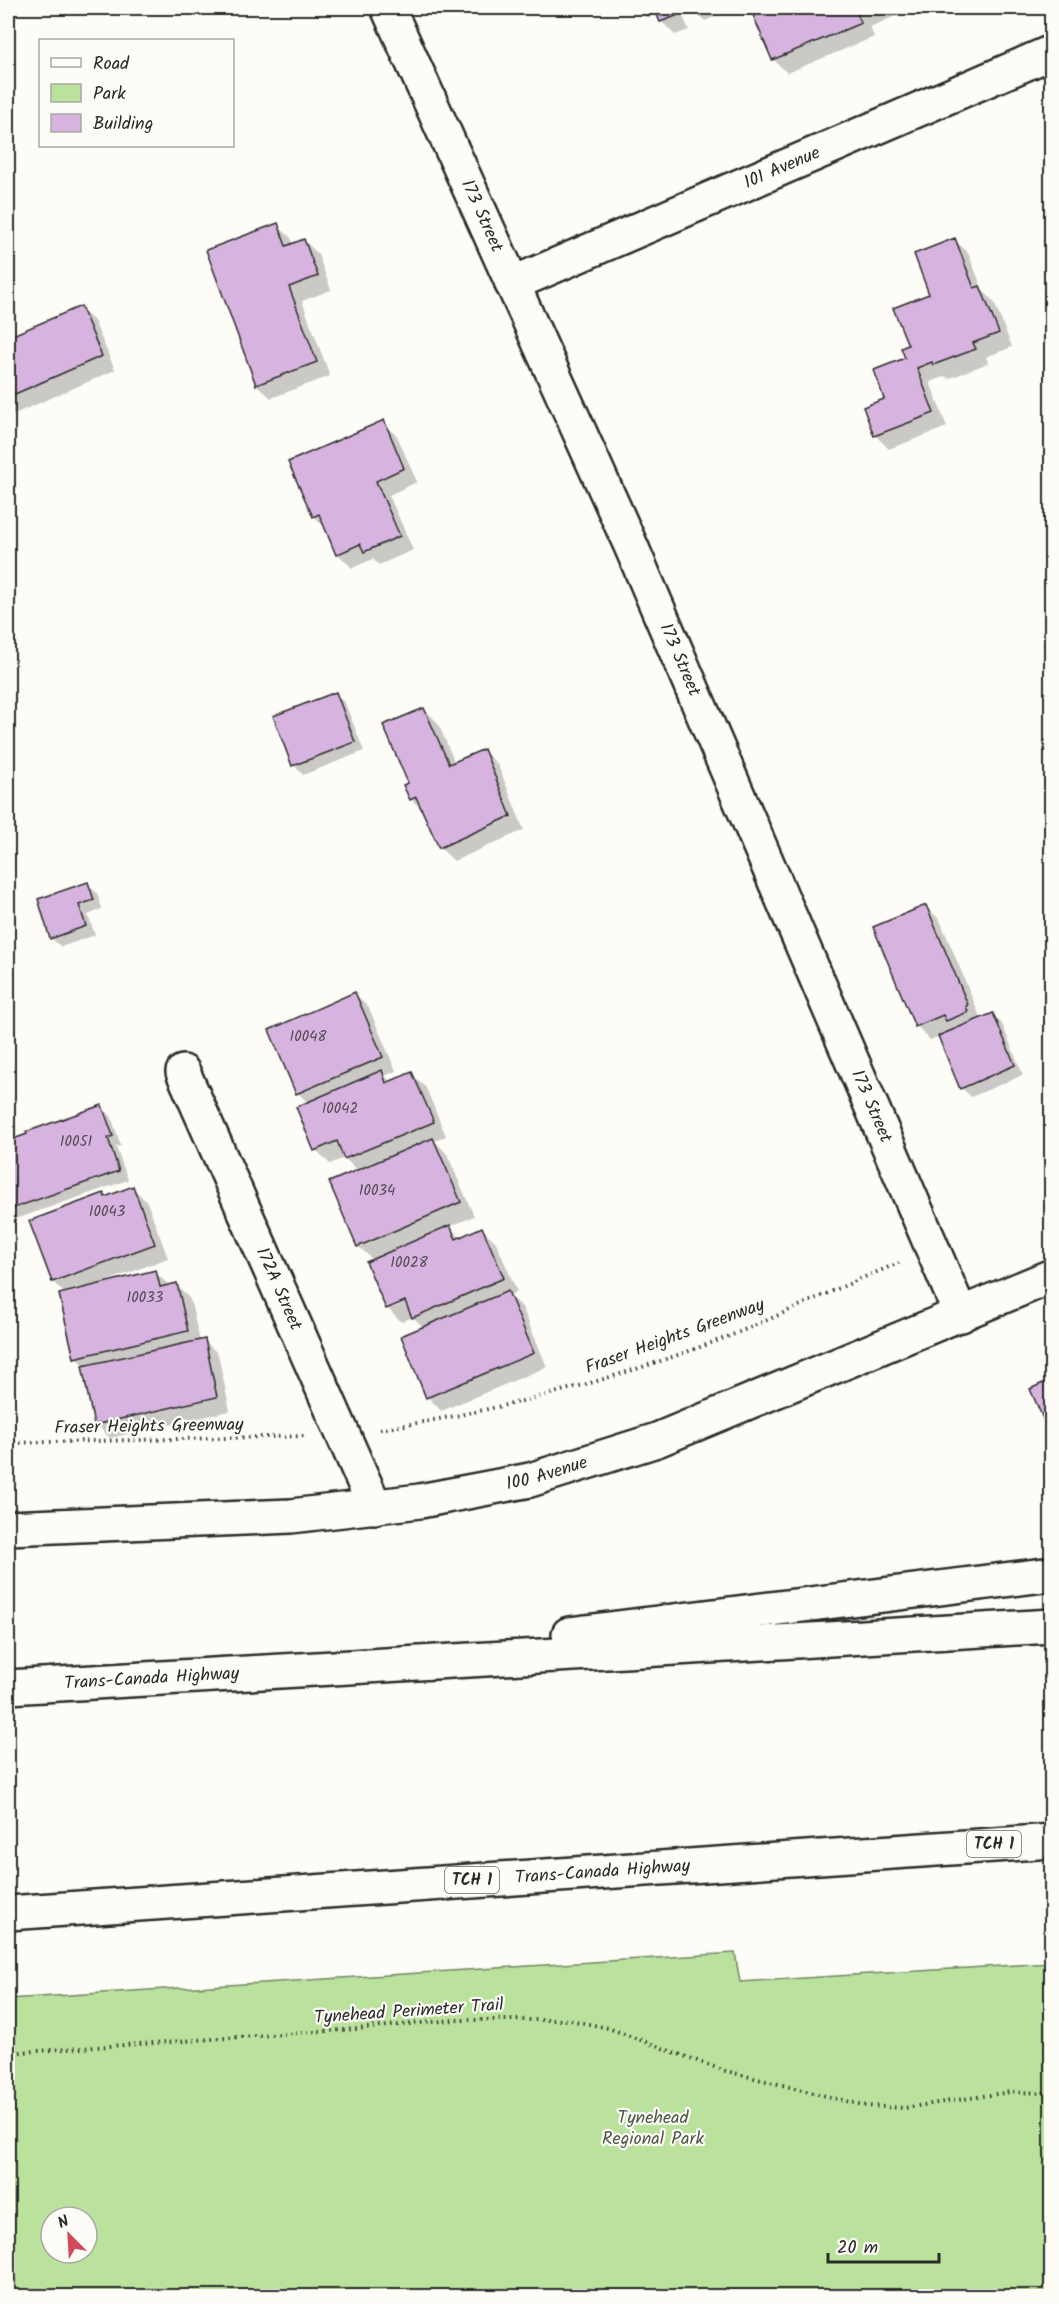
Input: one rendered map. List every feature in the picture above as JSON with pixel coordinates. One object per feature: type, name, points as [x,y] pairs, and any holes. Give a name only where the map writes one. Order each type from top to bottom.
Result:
[{"type":"main road","name":"173 Street","points":[[388,8],[636,557],[961,1316]]},
{"type":"main road","name":"101 Avenue","points":[[512,284],[1052,52]]},
{"type":"main road","name":"172A Street","points":[[183,1072],[375,1507]]},
{"type":"main road","name":"100 Avenue","points":[[8,1528],[291,1516],[471,1493],[530,1480],[657,1440],[961,1316],[1052,1276]]},
{"type":"main road","points":[[263,1672],[1052,1574]]},
{"type":"main road","name":"Trans-Canada Highway","points":[[8,1687],[1052,1626]]},
{"type":"main road","name":"Trans-Canada Highway","points":[[8,1913],[937,1847],[1052,1841]]},
{"type":"main road","points":[[937,1847],[1052,1850]]},
{"type":"path","name":"Fraser Heights Greenway","points":[[396,1426],[448,1418],[529,1400],[663,1360],[732,1335],[900,1263]]},
{"type":"path","name":"Fraser Heights Greenway","points":[[8,1443],[290,1437]]},
{"type":"path","name":"Tynehead Perimeter Trail","points":[[8,2053],[357,2029],[453,2020],[570,2020],[608,2028],[722,2070],[866,2106],[904,2108],[1010,2092],[1052,2093]]},
{"type":"green space","name":"Tynehead Regional Park","points":[[735,1953],[740,1982],[1051,1963],[1051,2296],[8,2296],[8,1999]]},
{"type":"building","points":[[654,8],[672,8],[676,16],[660,22]]},
{"type":"building","points":[[750,8],[869,8],[857,13],[861,23],[772,60]]},
{"type":"building","points":[[278,223],[286,246],[304,239],[318,276],[289,287],[317,362],[256,385],[206,250]]},
{"type":"building","points":[[955,238],[974,288],[980,286],[999,333],[973,343],[976,349],[933,365],[932,362],[917,368],[934,413],[874,436],[863,407],[884,399],[874,370],[905,358],[901,348],[908,345],[893,308],[929,294],[914,254]]},
{"type":"building","points":[[81,306],[102,356],[8,397],[8,337]]},
{"type":"building","points":[[384,420],[404,468],[376,481],[400,536],[364,552],[360,544],[336,555],[319,514],[313,517],[288,462]]},
{"type":"building","points":[[336,692],[355,742],[292,766],[273,716]]},
{"type":"building","points":[[424,708],[449,764],[484,749],[511,816],[439,848],[416,797],[410,800],[403,785],[408,783],[383,725]]},
{"type":"building","points":[[88,882],[94,900],[79,905],[86,926],[50,939],[38,899]]},
{"type":"building","points":[[926,905],[968,1005],[966,1006],[968,1012],[946,1021],[943,1015],[915,1027],[873,927]]},
{"type":"building","points":[[355,992],[383,1057],[296,1094],[269,1030]]},
{"type":"building","points":[[993,1013],[1015,1065],[960,1089],[938,1036]]},
{"type":"building","points":[[382,1070],[386,1083],[412,1072],[434,1122],[344,1159],[337,1141],[314,1151],[296,1107]]},
{"type":"building","points":[[102,1105],[113,1136],[108,1138],[119,1171],[8,1210],[8,1178],[10,1177],[8,1141],[27,1134],[26,1132]]},
{"type":"building","points":[[433,1138],[461,1202],[357,1247],[329,1182]]},
{"type":"building","points":[[133,1186],[155,1244],[52,1282],[29,1221],[104,1193],[105,1197]]},
{"type":"building","points":[[450,1225],[456,1239],[482,1227],[504,1278],[412,1318],[405,1301],[386,1309],[366,1262]]},
{"type":"building","points":[[156,1270],[160,1287],[177,1283],[188,1331],[74,1358],[59,1294]]},
{"type":"building","points":[[508,1291],[534,1353],[426,1398],[401,1336]]},
{"type":"building","points":[[205,1339],[217,1397],[94,1425],[82,1366]]},
{"type":"building","points":[[1052,1379],[1052,1420],[1045,1423],[1030,1389]]}]
